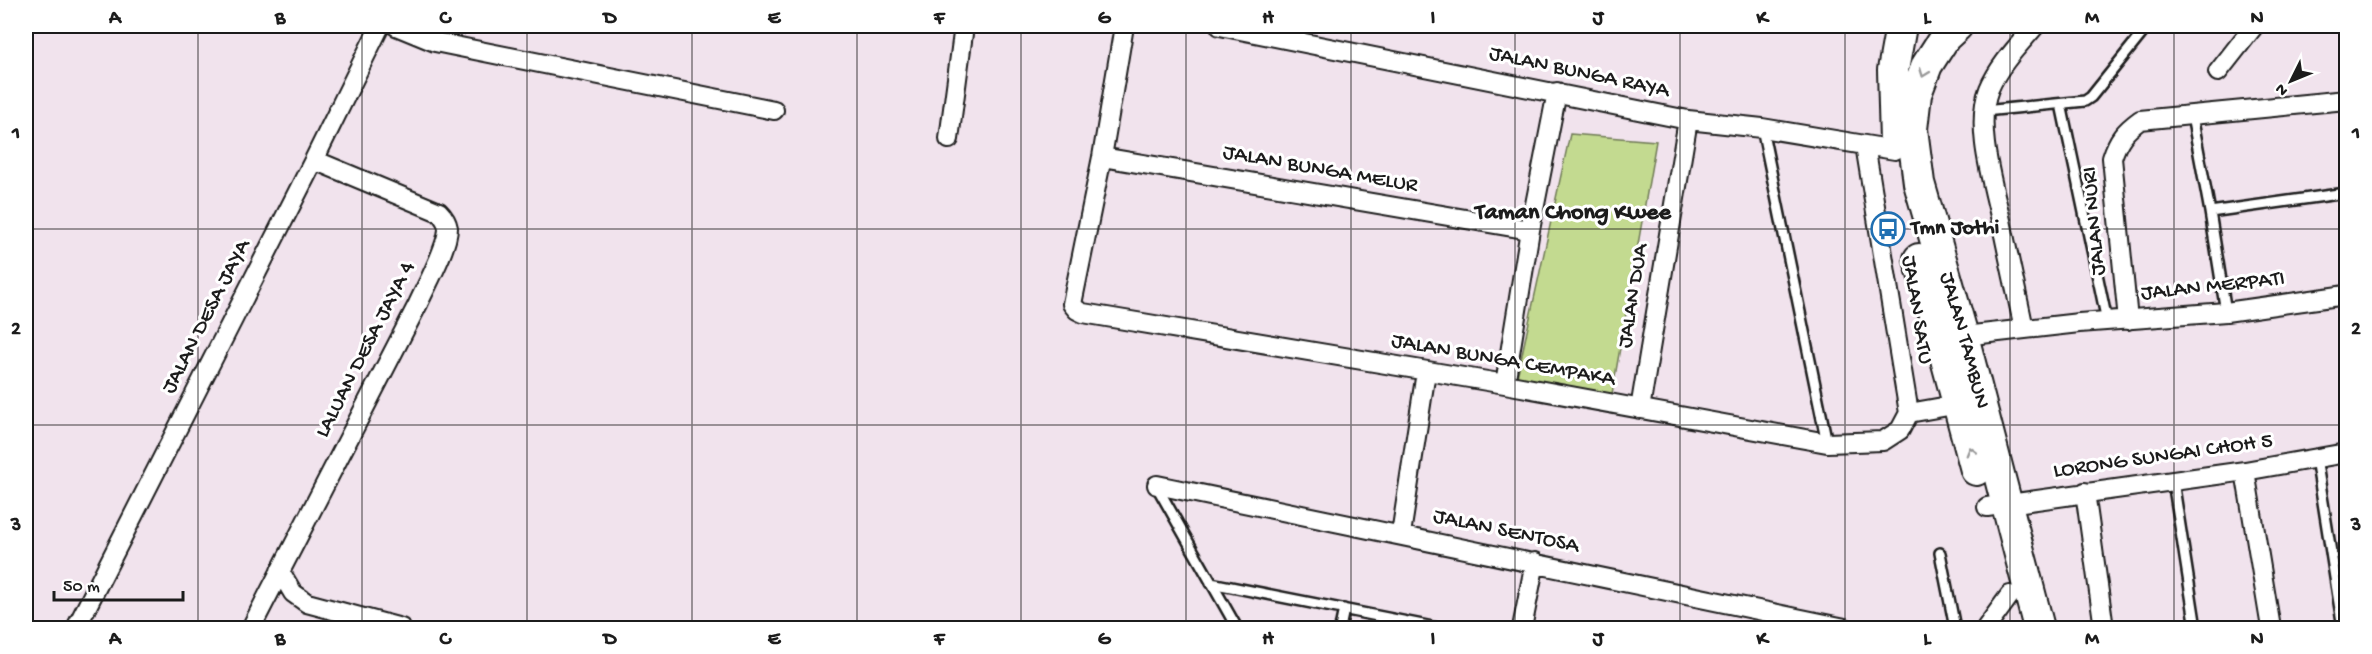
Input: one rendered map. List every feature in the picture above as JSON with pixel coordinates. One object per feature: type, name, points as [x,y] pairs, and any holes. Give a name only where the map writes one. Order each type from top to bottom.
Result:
[{"type":"main road","name":"JALAN TAMBUN","points":[[1901,26],[1893,70],[1895,150],[1906,211],[1952,338]]},
{"type":"main road","name":"JALAN TAMBUN","points":[[1957,26],[1945,38],[1927,65],[1916,94],[1912,129],[1919,183],[1968,402],[1996,505],[2039,628]]},
{"type":"main road","name":"JALAN TAMBUN","points":[[1996,505],[2010,595],[2019,628]]},
{"type":"street","name":"JALAN DESA JAYA","points":[[76,628],[380,26]]},
{"type":"street","points":[[396,26],[435,42],[774,110]]},
{"type":"street","points":[[949,139],[964,26]]},
{"type":"street","points":[[1102,157],[1124,26]]},
{"type":"street","name":"JALAN BUNGA RAYA","points":[[1220,26],[1688,120],[1762,128],[1895,150]]},
{"type":"street","points":[[2024,329],[1989,164],[1984,135],[1984,111],[1988,91],[1996,75],[2035,26]]},
{"type":"street","points":[[2218,72],[2254,26]]},
{"type":"street","points":[[1505,384],[1530,230],[1557,92]]},
{"type":"street","name":"JALAN NURI","points":[[2128,320],[2112,158],[2117,142],[2124,132],[2140,120],[2346,100]]},
{"type":"street","name":"JALAN DUA","points":[[1640,408],[1688,120]]},
{"type":"street","name":"JALAN SATU","points":[[1865,145],[1909,413]]},
{"type":"street","name":"JALAN BUNGA MELUR","points":[[1102,157],[1530,230]]},
{"type":"street","name":"JALAN BUNGA CEMPAKA","points":[[1102,157],[1072,304],[1083,313],[1505,384],[1827,443],[1883,441],[1900,430],[1909,413]]},
{"type":"street","name":"LALUAN DESA JAYA 4","points":[[250,628],[418,304],[442,251],[448,228],[439,212],[314,160]]},
{"type":"street","name":"JALAN MERPATI","points":[[1952,338],[2107,321],[2226,312],[2346,295]]},
{"type":"street","points":[[1401,534],[1426,372]]},
{"type":"street","points":[[1909,413],[1968,402]]},
{"type":"street","name":"LORONG SUNGAI CHOH 5","points":[[1996,505],[2245,471],[2346,453]]},
{"type":"street","points":[[2245,471],[2271,628]]},
{"type":"street","name":"JALAN SENTOSA","points":[[1156,485],[1401,534],[1845,628]]},
{"type":"street","points":[[2085,492],[2104,628]]},
{"type":"street","points":[[1522,628],[1535,562]]},
{"type":"street","points":[[280,571],[293,593],[306,603],[402,628]]},
{"type":"street","points":[[1986,628],[2010,595]]},
{"type":"lane","points":[[1984,111],[2085,101],[2091,97],[2148,26]]},
{"type":"lane","name":"JALAN NURI","points":[[2061,104],[2107,321]]},
{"type":"lane","points":[[2192,116],[2211,212],[2226,312]]},
{"type":"lane","points":[[1762,128],[1827,443]]},
{"type":"lane","points":[[2211,212],[2346,193]]},
{"type":"lane","points":[[2316,458],[2343,628]]},
{"type":"lane","points":[[2173,481],[2196,628]]},
{"type":"lane","points":[[1156,485],[1156,490],[1237,628]]},
{"type":"lane","points":[[1940,553],[1954,628]]},
{"type":"lane","points":[[1211,582],[1438,628]]},
{"type":"lane","points":[[1340,628],[1344,609]]},
{"type":"green space","points":[[1570,134],[1656,141],[1612,394],[1517,377]]},
{"type":"place","name":"Tmn Jothi","points":[[1888,229]]},
{"type":"district","name":"Taman Chong Kwee","points":[[1573,213]]}]
